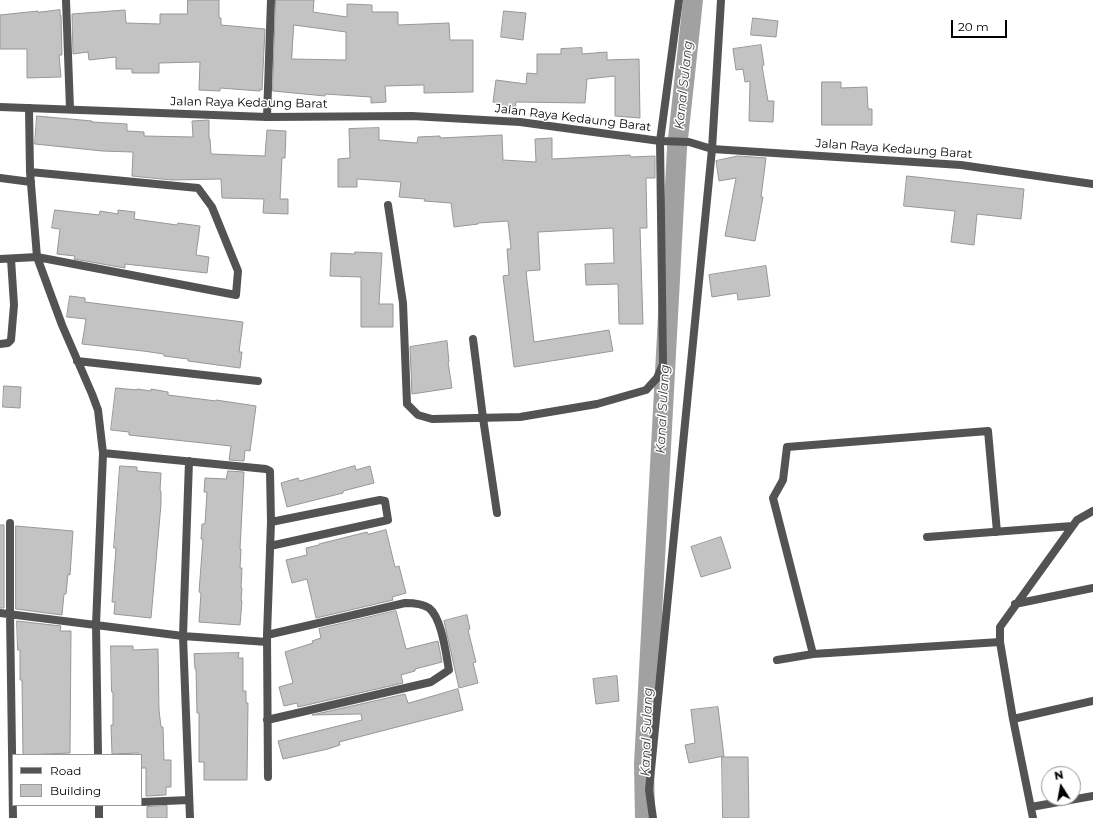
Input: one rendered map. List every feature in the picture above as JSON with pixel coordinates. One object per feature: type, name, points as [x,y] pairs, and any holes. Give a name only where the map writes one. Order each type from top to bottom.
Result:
[{"type":"street","points":[[66,0],[70,109]]},
{"type":"street","points":[[267,117],[271,0]]},
{"type":"street","points":[[388,205],[403,303],[407,404],[418,416],[432,419],[520,417],[597,404],[646,390],[657,378],[662,364],[660,141],[679,0]]},
{"type":"street","points":[[653,818],[649,790],[712,149],[721,0]]},
{"type":"street","name":"Jalan Raya Kedaung Barat","points":[[0,107],[267,117],[412,116],[520,122],[660,141],[689,142],[712,149],[961,165],[1093,184]]},
{"type":"street","points":[[29,108],[30,172],[37,257],[62,325],[98,410],[103,453],[96,625],[98,754]]},
{"type":"street","points":[[0,259],[37,257],[236,295],[238,271],[212,207],[198,188],[30,172]]},
{"type":"street","points":[[0,178],[31,182]]},
{"type":"street","points":[[0,344],[8,343],[11,340],[14,305],[11,259]]},
{"type":"street","points":[[473,339],[497,513]]},
{"type":"street","points":[[77,361],[258,381]]},
{"type":"street","points":[[813,654],[773,498],[783,480],[787,447],[988,431],[997,532]]},
{"type":"street","points":[[103,453],[266,469],[270,471],[271,522],[267,638],[268,777]]},
{"type":"street","points":[[189,461],[183,636],[190,818]]},
{"type":"street","points":[[270,546],[388,520],[385,501],[380,500],[271,522]]},
{"type":"street","points":[[1033,818],[1013,719],[1000,642],[1000,627],[1072,526],[1077,520],[1093,511]]},
{"type":"street","points":[[10,523],[12,754]]},
{"type":"street","points":[[927,537],[1072,526]]},
{"type":"street","points":[[1015,604],[1093,588]]},
{"type":"street","points":[[0,612],[183,636],[267,638],[405,603],[411,603],[429,609],[440,623],[450,670],[431,682],[267,720]]},
{"type":"street","points":[[777,660],[813,654],[1000,642]]},
{"type":"street","points":[[1013,719],[1093,701]]},
{"type":"street","points":[[1031,807],[1093,796]]},
{"type":"street","points":[[142,802],[189,800]]},
{"type":"street","points":[[13,806],[13,818]]},
{"type":"street","points":[[99,806],[99,818]]},
{"type":"building","points":[[188,0],[219,0],[219,18],[221,18],[221,25],[265,29],[262,90],[220,88],[220,91],[199,90],[200,62],[159,63],[159,73],[132,73],[132,69],[116,69],[116,57],[89,60],[88,52],[73,54],[72,14],[125,10],[126,23],[160,24],[160,14],[187,14]]},
{"type":"building","points":[[276,0],[314,0],[313,12],[347,17],[347,4],[372,5],[372,12],[398,12],[398,25],[449,23],[450,40],[473,40],[473,92],[424,93],[424,85],[385,86],[386,102],[371,103],[371,97],[325,94],[325,96],[273,91]],"holes":[[[294,25],[346,32],[346,60],[292,59]]]},
{"type":"building","points":[[60,10],[62,55],[59,55],[61,77],[27,78],[27,49],[0,49],[0,15]]},
{"type":"building","points":[[504,11],[526,13],[523,40],[501,37]]},
{"type":"building","points":[[753,18],[778,21],[776,37],[751,35]]},
{"type":"building","points":[[761,45],[764,65],[762,66],[768,101],[774,101],[773,122],[749,121],[750,81],[745,82],[743,69],[736,70],[733,49]]},
{"type":"building","points":[[582,48],[582,54],[607,52],[607,60],[639,59],[640,118],[615,116],[615,76],[587,79],[585,103],[516,102],[515,111],[499,108],[499,103],[493,102],[496,80],[526,84],[527,73],[537,74],[537,54],[561,54],[561,49]]},
{"type":"building","points":[[822,82],[841,82],[841,88],[867,87],[868,109],[872,109],[872,125],[822,125]]},
{"type":"building","points":[[37,116],[127,124],[127,131],[144,132],[144,136],[193,137],[192,121],[209,120],[211,154],[265,156],[267,130],[286,131],[285,158],[282,158],[280,199],[288,199],[288,214],[263,213],[264,199],[222,198],[221,179],[172,180],[132,176],[133,152],[102,151],[35,144]]},
{"type":"building","points":[[379,128],[379,140],[417,143],[418,137],[440,136],[440,138],[502,135],[503,160],[536,162],[535,139],[552,138],[552,159],[630,155],[631,157],[655,156],[655,178],[646,178],[647,228],[640,228],[643,324],[619,324],[618,284],[586,285],[585,264],[614,263],[613,228],[538,232],[540,270],[526,271],[534,342],[609,330],[613,351],[514,367],[503,276],[509,275],[507,249],[511,249],[508,221],[478,223],[454,227],[451,203],[399,197],[401,182],[357,179],[357,187],[338,187],[338,159],[350,158],[349,129]]},
{"type":"building","points":[[738,156],[766,158],[761,197],[763,197],[755,241],[725,236],[736,178],[719,181],[716,161]]},
{"type":"building","points":[[907,176],[1024,189],[1021,219],[977,214],[974,245],[951,242],[955,211],[904,206]]},
{"type":"building","points":[[55,210],[99,215],[100,211],[118,214],[118,210],[135,212],[134,219],[177,225],[178,223],[200,226],[196,255],[209,257],[207,273],[125,264],[125,268],[74,259],[75,256],[57,254],[60,229],[52,228]]},
{"type":"building","points":[[355,252],[382,253],[379,304],[393,304],[393,327],[361,327],[361,277],[330,276],[331,253],[355,254]]},
{"type":"building","points":[[766,266],[770,296],[738,300],[737,293],[712,297],[709,275]]},
{"type":"building","points":[[70,296],[85,298],[85,302],[243,322],[239,352],[242,352],[240,368],[188,361],[188,359],[164,356],[164,354],[82,344],[86,319],[67,317]]},
{"type":"building","points":[[447,341],[448,362],[452,388],[412,394],[410,347]]},
{"type":"building","points":[[4,386],[21,387],[20,408],[3,407]]},
{"type":"building","points":[[116,388],[151,391],[151,389],[168,392],[168,395],[256,406],[250,451],[245,450],[244,461],[229,460],[231,446],[129,435],[129,432],[111,430]]},
{"type":"building","points":[[120,466],[137,467],[137,471],[161,473],[161,504],[151,618],[114,614],[115,602],[112,602],[116,548],[114,548]]},
{"type":"building","points":[[355,466],[356,470],[370,466],[374,483],[343,491],[343,493],[287,507],[281,483],[298,478],[299,481]]},
{"type":"building","points":[[228,471],[244,472],[240,549],[240,568],[242,568],[242,601],[240,625],[199,622],[201,593],[199,592],[203,539],[201,539],[202,524],[205,524],[207,492],[204,492],[205,478],[226,479]]},
{"type":"building","points":[[0,525],[4,525],[4,608],[0,608]]},
{"type":"building","points":[[16,526],[73,531],[70,575],[68,574],[62,615],[16,609]]},
{"type":"building","points":[[386,530],[395,567],[399,566],[406,593],[392,597],[393,600],[316,618],[307,579],[292,583],[286,560],[307,555],[306,548],[319,544],[367,532],[368,534]]},
{"type":"building","points":[[721,537],[731,568],[701,577],[691,547]]},
{"type":"building","points":[[396,611],[406,649],[438,641],[442,662],[415,669],[415,671],[401,675],[403,683],[298,707],[297,703],[284,706],[279,687],[293,683],[285,652],[313,643],[312,641],[321,638],[319,629]]},
{"type":"building","points":[[467,615],[470,629],[468,630],[476,662],[473,663],[478,683],[459,688],[444,621]]},
{"type":"building","points":[[17,621],[61,626],[60,631],[71,631],[70,753],[23,754],[22,680],[20,680],[20,650],[18,650]]},
{"type":"building","points":[[111,646],[133,646],[133,650],[158,649],[159,710],[161,727],[163,727],[164,760],[171,760],[171,787],[166,787],[166,795],[146,796],[146,768],[142,768],[142,754],[112,754]]},
{"type":"building","points":[[239,653],[238,658],[243,658],[243,691],[246,691],[246,703],[248,703],[247,780],[204,780],[204,762],[199,762],[199,713],[197,713],[196,669],[194,654]]},
{"type":"building","points":[[617,676],[619,701],[596,704],[593,679]]},
{"type":"building","points":[[458,689],[463,710],[339,742],[340,745],[328,749],[283,759],[278,741],[362,720],[361,714],[312,715],[405,694],[408,703]]},
{"type":"building","points":[[718,707],[724,756],[689,763],[685,745],[695,743],[691,710]]},
{"type":"building","points":[[722,757],[748,757],[749,818],[723,818]]},
{"type":"building","points":[[167,806],[167,818],[147,818],[147,807]]},
{"type":"waterway","name":"Kanal Sulang","points":[[645,818],[644,764],[677,148],[693,0]]}]
